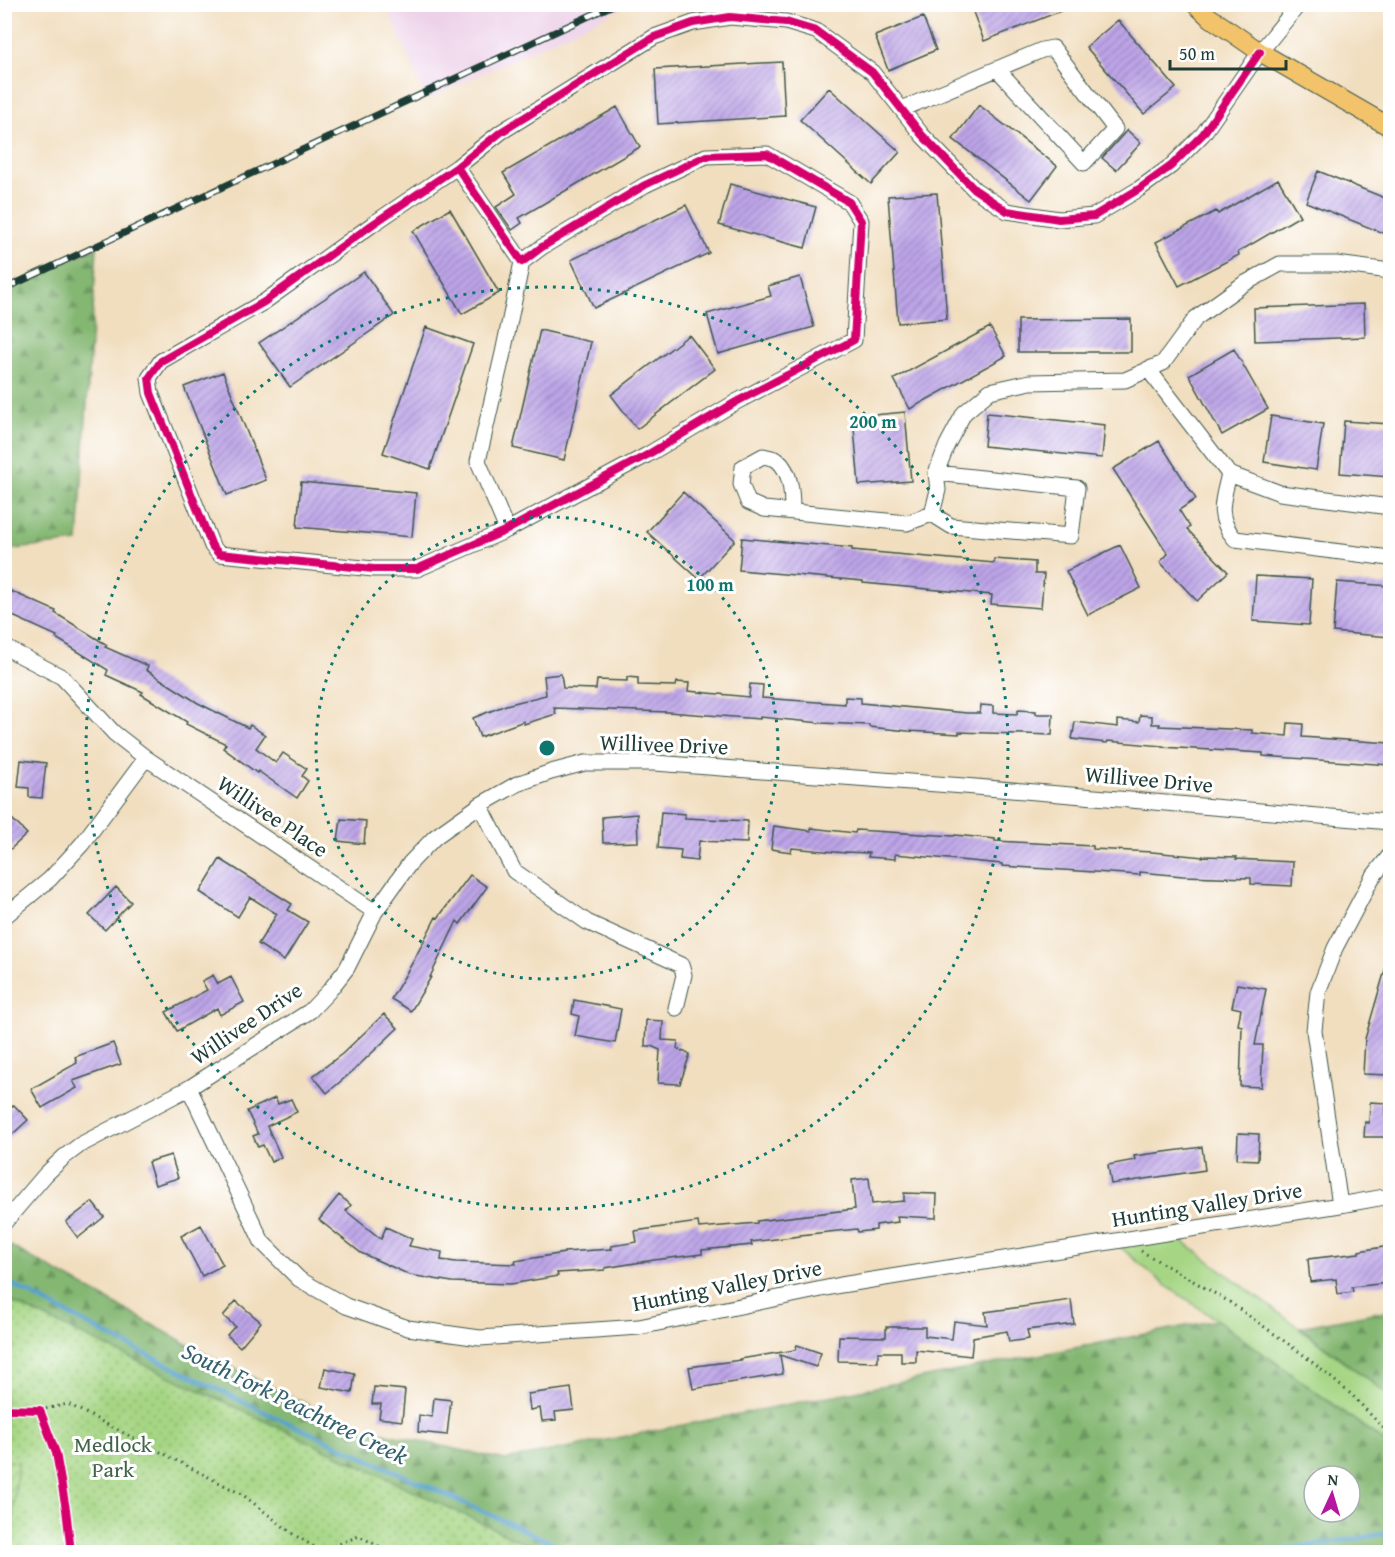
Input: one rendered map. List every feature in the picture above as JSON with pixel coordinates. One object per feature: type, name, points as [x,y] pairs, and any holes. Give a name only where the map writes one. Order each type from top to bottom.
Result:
[{"type":"main road","points":[[1196,4],[1208,16],[1260,52],[1390,127]]},
{"type":"street","points":[[507,530],[478,461],[522,262],[542,247],[645,185],[706,156],[766,154],[849,202],[861,221],[854,340],[736,402],[647,455],[507,530],[417,569],[374,569],[219,554],[212,546],[151,393],[149,378],[161,362],[264,302],[457,167],[501,132],[654,37],[693,23],[730,17],[786,22],[816,31],[872,72],[922,135],[974,189],[1007,211],[1059,219],[1094,216],[1139,189],[1171,165],[1203,134],[1260,52],[1299,4]]},
{"type":"street","points":[[902,109],[1042,50],[1053,48],[1114,129],[1084,163],[997,69]]},
{"type":"street","points":[[457,167],[522,262]]},
{"type":"street","points":[[932,514],[938,490],[936,473],[947,445],[964,412],[990,391],[1030,382],[1125,380],[1163,363],[1196,318],[1242,285],[1280,264],[1336,264],[1390,270]]},
{"type":"street","points":[[1148,369],[1229,474],[1280,493],[1390,507]]},
{"type":"street","points":[[932,514],[951,526],[1071,536],[1077,488],[936,473]]},
{"type":"street","points":[[1229,474],[1222,507],[1223,520],[1235,539],[1390,558]]},
{"type":"street","points":[[792,512],[907,523],[932,514]]},
{"type":"street","name":"Willivee Place","points":[[4,648],[62,678],[114,734],[146,758],[375,912]]},
{"type":"street","points":[[4,917],[50,879],[82,844],[146,758]]},
{"type":"street","name":"Willivee Drive","points":[[4,1223],[46,1174],[80,1144],[189,1088],[310,1011],[329,992],[347,968],[375,912],[410,863],[435,837],[480,805],[517,784],[551,772],[585,763],[655,763],[1390,822]]},
{"type":"street","points":[[480,805],[514,871],[587,922],[681,965],[684,975],[676,1008]]},
{"type":"street","points":[[1340,1205],[1314,1031],[1318,992],[1335,948],[1356,908],[1372,878],[1390,855]]},
{"type":"street","name":"Hunting Valley Drive","points":[[189,1088],[262,1242],[299,1279],[346,1306],[408,1328],[480,1338],[639,1327],[841,1285],[1390,1196]]},
{"type":"path","points":[[1121,1240],[1228,1301],[1301,1353],[1352,1395],[1387,1432],[1390,1452]]},
{"type":"path","points":[[44,1421],[37,1410],[68,1404],[243,1495],[293,1534],[321,1551],[359,1536],[390,1552]]},
{"type":"shaded area","points":[[386,5],[628,5],[427,100]]},
{"type":"green space","points":[[97,247],[78,542],[5,550],[5,291]]},
{"type":"green space","points":[[1176,1236],[1390,1396],[1390,1446],[1165,1285],[1118,1245]]},
{"type":"green space","points":[[5,1243],[205,1354],[351,1426],[505,1460],[1217,1320],[1390,1446],[1390,1552],[543,1552],[5,1299]]},
{"type":"green space","name":"Medlock Park","points":[[5,1299],[543,1552],[9,1552],[18,1463],[5,1461]]},
{"type":"green space","points":[[1390,1310],[1390,1396],[1300,1327]]},
{"type":"green space","points":[[5,1461],[18,1462],[9,1552],[5,1552]]},
{"type":"building","points":[[970,4],[1076,4],[1076,5],[984,41]]},
{"type":"building","points":[[923,17],[936,50],[888,70],[875,36]]},
{"type":"building","points":[[1118,20],[1176,88],[1144,114],[1086,47]]},
{"type":"building","points":[[782,62],[785,116],[658,124],[655,69]]},
{"type":"building","points":[[829,88],[900,152],[871,184],[800,120]]},
{"type":"building","points":[[979,105],[1057,166],[1031,200],[953,139]]},
{"type":"building","points":[[617,107],[640,147],[519,218],[522,223],[512,230],[496,207],[516,194],[503,173]]},
{"type":"building","points":[[1127,130],[1141,143],[1116,170],[1102,158]]},
{"type":"building","points":[[1318,171],[1390,200],[1390,236],[1306,202]]},
{"type":"building","points":[[1278,179],[1300,216],[1238,252],[1239,255],[1179,286],[1156,242],[1216,211],[1218,214]]},
{"type":"building","points":[[730,184],[816,207],[805,248],[719,225]]},
{"type":"building","points":[[937,193],[947,319],[898,323],[888,196]]},
{"type":"building","points":[[686,205],[709,253],[594,308],[571,260]]},
{"type":"building","points":[[450,209],[499,293],[462,314],[413,231]]},
{"type":"building","points":[[364,272],[394,315],[290,387],[259,343]]},
{"type":"building","points":[[800,277],[814,327],[718,354],[707,314],[771,296],[768,286]]},
{"type":"building","points":[[1364,304],[1365,337],[1255,341],[1254,308]]},
{"type":"building","points":[[1131,319],[1131,352],[1018,352],[1018,320]]},
{"type":"building","points":[[426,327],[473,344],[430,469],[383,453]]},
{"type":"building","points":[[990,327],[1006,356],[910,409],[894,379]]},
{"type":"building","points":[[540,330],[591,342],[564,460],[513,448]]},
{"type":"building","points":[[689,335],[715,369],[637,429],[611,395]]},
{"type":"building","points":[[1234,349],[1268,409],[1222,435],[1189,375]]},
{"type":"building","points":[[223,372],[266,480],[227,495],[184,387]]},
{"type":"building","points":[[905,412],[911,481],[859,485],[853,417]]},
{"type":"building","points":[[987,413],[1105,425],[1102,458],[984,446]]},
{"type":"building","points":[[1271,416],[1323,424],[1316,470],[1264,462]]},
{"type":"building","points":[[1344,421],[1390,424],[1390,477],[1340,473]]},
{"type":"building","points":[[1159,441],[1196,499],[1179,510],[1190,527],[1187,529],[1228,572],[1197,601],[1160,562],[1168,554],[1113,469]]},
{"type":"building","points":[[301,482],[416,493],[412,537],[297,527]]},
{"type":"building","points":[[683,492],[735,540],[699,579],[647,532]]},
{"type":"building","points":[[742,538],[994,563],[994,559],[1035,562],[1035,574],[1044,574],[1041,608],[991,604],[992,595],[739,570]]},
{"type":"building","points":[[1120,545],[1141,588],[1088,615],[1066,571]]},
{"type":"building","points":[[1256,576],[1312,579],[1309,625],[1253,621]]},
{"type":"building","points":[[1337,582],[1390,586],[1390,637],[1333,632]]},
{"type":"building","points":[[4,588],[56,611],[55,613],[107,645],[105,647],[148,666],[146,670],[198,703],[248,728],[250,725],[265,735],[256,748],[276,763],[283,753],[307,769],[302,776],[308,781],[297,798],[223,748],[226,744],[186,724],[187,722],[141,694],[143,692],[106,675],[108,670],[56,638],[57,636],[4,612]]},
{"type":"building","points":[[561,674],[563,688],[596,689],[597,680],[627,681],[627,677],[638,678],[638,685],[676,686],[677,682],[689,683],[688,691],[749,697],[750,684],[763,685],[762,698],[845,704],[845,697],[861,698],[861,703],[967,713],[980,713],[981,705],[993,706],[993,713],[1017,714],[1018,710],[1036,711],[1036,714],[1053,714],[1052,735],[959,732],[959,734],[760,717],[760,719],[668,712],[554,708],[556,714],[524,724],[524,721],[480,737],[473,718],[506,705],[546,695],[544,676]]},
{"type":"building","points":[[1140,715],[1152,716],[1152,724],[1160,724],[1159,726],[1252,730],[1252,733],[1287,736],[1288,723],[1303,724],[1302,737],[1390,743],[1390,765],[1072,739],[1075,722],[1118,727],[1118,720],[1139,722]]},
{"type":"building","points":[[21,760],[46,763],[42,798],[29,797],[29,788],[18,787]]},
{"type":"building","points":[[661,812],[685,814],[685,818],[748,821],[747,843],[699,841],[697,861],[680,859],[681,850],[658,848]]},
{"type":"building","points":[[637,814],[638,842],[603,843],[602,817]]},
{"type":"building","points":[[11,818],[27,834],[4,855],[4,824]]},
{"type":"building","points":[[341,819],[366,821],[364,844],[338,841]]},
{"type":"building","points":[[774,826],[811,831],[811,828],[855,833],[856,830],[955,835],[995,839],[995,841],[1093,846],[1093,849],[1293,862],[1292,886],[1251,884],[1251,878],[1140,872],[1140,875],[1002,866],[1002,864],[895,854],[895,859],[868,857],[869,853],[792,848],[791,852],[771,849]]},
{"type":"building","points":[[220,859],[292,904],[288,910],[308,922],[284,961],[258,944],[277,914],[250,897],[238,917],[200,892]]},
{"type":"building","points":[[470,875],[487,887],[460,924],[457,921],[431,977],[411,1011],[391,999],[436,917],[438,918]]},
{"type":"building","points":[[116,887],[131,902],[105,930],[89,915]]},
{"type":"building","points":[[1387,963],[1390,963],[1390,1075],[1363,1074],[1365,1039]]},
{"type":"building","points":[[213,975],[218,984],[231,977],[244,1002],[220,1015],[217,1008],[177,1031],[166,1012],[207,990],[202,981]]},
{"type":"building","points":[[1237,984],[1266,989],[1255,1045],[1263,1045],[1261,1087],[1240,1086],[1242,1026],[1238,1025],[1241,1009],[1232,1007]]},
{"type":"building","points":[[574,1000],[621,1009],[615,1043],[575,1036],[579,1016],[572,1014]]},
{"type":"building","points":[[384,1014],[398,1028],[327,1093],[313,1076],[342,1054]]},
{"type":"building","points":[[646,1020],[663,1021],[662,1040],[678,1041],[677,1049],[690,1054],[680,1084],[658,1083],[660,1050],[645,1046]]},
{"type":"building","points":[[113,1043],[121,1064],[73,1081],[77,1088],[42,1108],[31,1089],[77,1063],[75,1057]]},
{"type":"building","points":[[275,1098],[278,1104],[291,1099],[297,1112],[267,1126],[281,1157],[271,1162],[263,1145],[258,1147],[253,1136],[258,1134],[247,1111]]},
{"type":"building","points":[[1370,1102],[1386,1103],[1386,1125],[1390,1126],[1390,1137],[1364,1137],[1365,1122],[1369,1123]]},
{"type":"building","points":[[14,1105],[28,1120],[4,1142],[4,1113]]},
{"type":"building","points":[[1238,1133],[1259,1134],[1258,1160],[1237,1159]]},
{"type":"building","points":[[1202,1147],[1205,1170],[1111,1184],[1108,1165],[1135,1160],[1134,1156]]},
{"type":"building","points":[[171,1155],[178,1178],[155,1185],[148,1162]]},
{"type":"building","points":[[869,1178],[872,1204],[904,1201],[904,1193],[937,1194],[936,1218],[897,1216],[898,1222],[876,1225],[876,1230],[858,1232],[857,1229],[751,1242],[752,1245],[702,1250],[702,1254],[605,1268],[605,1270],[557,1273],[558,1276],[511,1284],[452,1282],[410,1275],[361,1253],[319,1220],[339,1195],[351,1205],[346,1211],[381,1239],[386,1227],[412,1239],[409,1246],[442,1252],[441,1260],[516,1264],[515,1261],[564,1252],[612,1249],[611,1246],[637,1242],[635,1231],[698,1222],[699,1228],[757,1223],[757,1221],[855,1209],[852,1180]]},
{"type":"building","points":[[92,1202],[104,1217],[78,1238],[66,1222]]},
{"type":"building","points":[[201,1225],[223,1265],[202,1276],[181,1236]]},
{"type":"building","points":[[1390,1246],[1390,1268],[1386,1269],[1388,1283],[1352,1287],[1353,1292],[1338,1294],[1336,1279],[1310,1282],[1308,1259],[1359,1253],[1359,1251]]},
{"type":"building","points":[[1071,1300],[1074,1324],[1027,1330],[1029,1339],[1009,1342],[1007,1331],[973,1337],[971,1356],[916,1350],[916,1362],[901,1362],[901,1352],[878,1352],[878,1362],[838,1361],[839,1336],[886,1337],[886,1327],[925,1327],[925,1336],[952,1339],[954,1321],[987,1325],[985,1312]]},
{"type":"building","points":[[236,1301],[261,1322],[240,1347],[227,1335],[235,1326],[223,1316]]},
{"type":"building","points":[[797,1345],[821,1353],[816,1367],[780,1355],[783,1374],[693,1389],[689,1367],[795,1350]]},
{"type":"building","points":[[325,1368],[355,1374],[352,1393],[321,1387]]},
{"type":"building","points":[[374,1387],[405,1390],[402,1421],[379,1418],[381,1404],[372,1404]]},
{"type":"building","points":[[571,1388],[574,1410],[555,1412],[556,1420],[542,1421],[540,1408],[530,1410],[528,1394]]},
{"type":"building","points":[[434,1398],[451,1400],[447,1435],[418,1432],[419,1415],[432,1417]]},
{"type":"waterway","name":"South Fork Peachtree Creek","points":[[4,1280],[109,1336],[260,1410],[572,1552]]},
{"type":"waterway","name":"South Fork Peachtree Creek","points":[[1271,1552],[1390,1533]]},
{"type":"railway","points":[[4,289],[615,4]]},
{"type":"cycle path","points":[[457,167],[522,262],[542,247],[645,185],[706,156],[767,154],[849,202],[861,221],[854,340],[736,402],[647,455],[507,530],[417,569],[374,569],[219,554],[212,546],[151,393],[149,378],[161,361],[264,302],[457,167],[501,132],[654,37],[693,23],[730,17],[786,22],[816,31],[872,72],[922,135],[974,189],[1007,211],[1059,219],[1094,216],[1139,189],[1171,166],[1203,134],[1260,52]]},
{"type":"cycle path","points":[[4,1409],[40,1410],[56,1453],[71,1552]]}]
